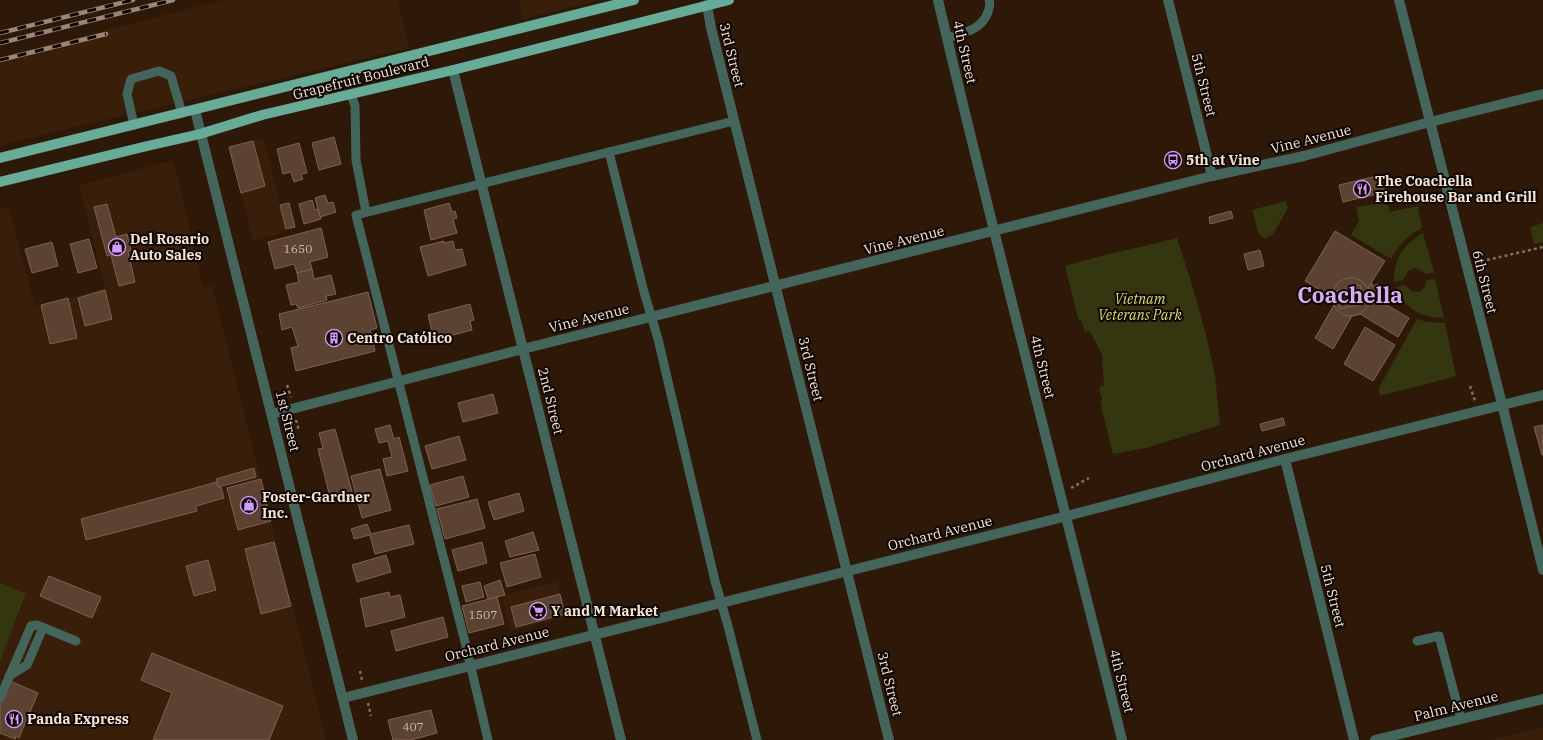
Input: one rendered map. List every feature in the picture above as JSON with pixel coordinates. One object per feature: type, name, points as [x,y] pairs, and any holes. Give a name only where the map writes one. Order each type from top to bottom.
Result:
[{"type":"main road","name":"Grapefruit Boulevard","points":[[0,158],[634,0]]},
{"type":"main road","name":"Grapefruit Boulevard","points":[[0,182],[143,146],[200,134],[262,115],[453,70],[729,0]]},
{"type":"street","name":"4th Street","points":[[938,0],[993,232],[1067,516],[1122,740]]},
{"type":"street","name":"5th Street","points":[[1168,0],[1212,176]]},
{"type":"street","name":"6th Street","points":[[1400,0],[1543,570]]},
{"type":"street","name":"3rd Street","points":[[707,5],[710,28],[889,740]]},
{"type":"street","name":"2nd Street","points":[[453,70],[622,740]]},
{"type":"street","name":"Vine Avenue","points":[[272,414],[523,349],[1212,176],[1304,156],[1430,122],[1543,94]]},
{"type":"street","name":"1st Street","points":[[195,110],[353,740]]},
{"type":"street","name":"Orchard Avenue","points":[[343,698],[1067,516],[1502,404],[1543,395]]},
{"type":"street","name":"5th Street","points":[[1285,459],[1354,740]]},
{"type":"street","name":"Palm Avenue","points":[[1375,740],[1543,699]]},
{"type":"lane","points":[[947,38],[977,28],[986,19],[990,4],[989,0]]},
{"type":"lane","points":[[134,125],[127,94],[131,79],[159,71],[171,76],[182,113]]},
{"type":"lane","points":[[351,94],[355,106],[356,160],[366,212]]},
{"type":"lane","points":[[488,740],[356,215],[734,121]]},
{"type":"lane","points":[[609,152],[658,339],[757,740]]},
{"type":"lane","points":[[0,698],[29,628],[34,625],[76,641]]},
{"type":"lane","points":[[9,676],[27,665],[43,628]]},
{"type":"lane","points":[[1417,642],[1439,636],[1461,719]]},
{"type":"path","points":[[1487,260],[1543,247]]},
{"type":"path","points":[[1470,386],[1476,403]]},
{"type":"path","points":[[1071,489],[1089,478]]},
{"type":"shaded area","points":[[223,0],[398,0],[409,48],[0,145],[0,57]]},
{"type":"shaded area","points":[[519,0],[600,0],[523,19]]},
{"type":"shaded area","points":[[264,138],[287,232],[253,241],[229,147]]},
{"type":"shaded area","points":[[174,160],[203,287],[212,286],[326,740],[0,740],[0,662],[26,594],[0,583],[0,209],[9,207],[35,307],[105,288],[79,185]]},
{"type":"shaded area","points":[[557,581],[566,617],[510,631],[501,596]]},
{"type":"shaded area","points":[[1543,727],[1543,740],[1490,740]]},
{"type":"green space","points":[[1286,201],[1288,208],[1272,236],[1269,235],[1266,239],[1259,235],[1252,210]]},
{"type":"green space","points":[[1381,203],[1389,206],[1390,212],[1418,206],[1422,228],[1404,241],[1391,259],[1351,235],[1359,221],[1356,207]]},
{"type":"green space","points":[[1543,223],[1543,242],[1534,244],[1530,227]]},
{"type":"green space","points":[[1423,233],[1434,272],[1426,274],[1421,270],[1414,268],[1408,271],[1403,280],[1394,282],[1395,267],[1401,253],[1410,242]]},
{"type":"green space","name":"Vietnam Veterans Park","points":[[1177,238],[1198,307],[1211,358],[1215,376],[1220,425],[1146,448],[1113,454],[1100,401],[1102,400],[1099,387],[1104,385],[1102,355],[1090,331],[1085,332],[1081,320],[1079,321],[1065,266]]},
{"type":"green space","points":[[1435,279],[1444,318],[1428,316],[1414,310],[1399,295],[1396,287],[1405,285],[1412,291],[1420,292],[1425,286],[1427,280]]},
{"type":"green space","points":[[1417,319],[1427,322],[1445,323],[1456,376],[1380,396],[1380,386]]},
{"type":"green space","points":[[0,583],[26,593],[0,662]]},
{"type":"building","points":[[334,137],[341,164],[319,170],[312,143]]},
{"type":"building","points":[[253,141],[265,186],[241,193],[229,147]]},
{"type":"building","points":[[299,143],[307,173],[301,174],[303,179],[294,182],[291,172],[283,174],[277,149]]},
{"type":"building","name":"The Coachella Firehouse Bar and Grill","points":[[1381,175],[1385,192],[1343,202],[1339,185]]},
{"type":"building","points":[[325,195],[328,203],[333,202],[336,212],[320,217],[315,198]]},
{"type":"building","points":[[312,200],[315,210],[318,209],[321,219],[304,224],[299,204]]},
{"type":"building","points":[[289,203],[295,227],[286,229],[280,205]]},
{"type":"building","points":[[449,203],[452,212],[455,211],[457,218],[453,219],[457,233],[431,240],[424,210]]},
{"type":"building","name":"Del Rosario Auto Sales","points":[[107,204],[116,237],[127,234],[131,250],[128,251],[135,282],[119,286],[111,255],[107,256],[94,207]]},
{"type":"building","points":[[1231,211],[1233,218],[1210,224],[1209,217]]},
{"type":"building","points":[[321,228],[328,257],[310,262],[312,269],[297,273],[294,264],[275,269],[268,242]]},
{"type":"building","points":[[1335,231],[1385,261],[1368,288],[1370,295],[1409,318],[1398,337],[1360,314],[1352,316],[1333,349],[1315,338],[1334,305],[1332,297],[1305,281]]},
{"type":"building","points":[[89,239],[97,268],[78,273],[70,244]]},
{"type":"building","points":[[444,241],[444,243],[453,241],[455,250],[462,249],[466,265],[428,276],[420,247]]},
{"type":"building","points":[[52,242],[58,266],[32,273],[25,249]]},
{"type":"building","points":[[1260,250],[1264,266],[1248,270],[1244,254]]},
{"type":"building","points":[[312,269],[314,279],[331,275],[336,294],[326,296],[327,300],[298,308],[296,304],[291,305],[286,285],[299,282],[297,273]]},
{"type":"building","points":[[1347,278],[1355,278],[1365,283],[1369,290],[1369,304],[1365,311],[1355,316],[1347,316],[1337,311],[1335,308],[1332,301],[1332,293],[1337,283],[1340,281]]},
{"type":"building","points":[[1372,283],[1372,286],[1378,284],[1380,296],[1376,297],[1376,299],[1370,295],[1368,288]]},
{"type":"building","points":[[1360,285],[1364,303],[1340,309],[1336,291]]},
{"type":"building","points":[[105,290],[112,319],[85,326],[78,298]]},
{"type":"building","name":"Centro Católico","points":[[368,292],[377,328],[370,330],[375,351],[296,371],[291,348],[298,346],[292,327],[282,330],[279,314]]},
{"type":"building","points":[[68,298],[77,338],[50,344],[41,305]]},
{"type":"building","points":[[470,304],[474,320],[470,321],[472,330],[434,340],[428,315]]},
{"type":"building","points":[[1365,327],[1395,345],[1373,381],[1344,364]]},
{"type":"building","points":[[493,394],[498,413],[463,422],[458,403]]},
{"type":"building","points":[[1283,418],[1285,425],[1262,431],[1260,424]]},
{"type":"building","points":[[390,425],[394,439],[399,437],[408,471],[387,476],[383,459],[392,457],[388,441],[379,443],[375,429]]},
{"type":"building","points":[[1543,425],[1543,455],[1542,455],[1534,427]]},
{"type":"building","points":[[335,429],[353,495],[331,501],[318,449],[323,448],[319,433]]},
{"type":"building","points":[[459,436],[466,460],[432,469],[425,446]]},
{"type":"building","points":[[254,468],[256,477],[218,487],[216,479]]},
{"type":"building","points":[[380,469],[391,510],[362,518],[351,476]]},
{"type":"building","points":[[463,476],[469,497],[436,506],[430,485]]},
{"type":"building","name":"Foster-Gardner Inc.","points":[[261,479],[271,521],[238,530],[227,488]]},
{"type":"building","points":[[217,482],[218,487],[221,487],[224,498],[196,506],[197,511],[86,540],[81,519]]},
{"type":"building","points":[[519,493],[524,511],[494,520],[488,502]]},
{"type":"building","points":[[477,499],[485,528],[445,539],[437,509]]},
{"type":"building","points":[[367,524],[371,534],[409,525],[414,544],[375,554],[370,535],[354,539],[351,529]]},
{"type":"building","points":[[533,532],[539,550],[510,557],[505,541]]},
{"type":"building","points":[[274,542],[291,606],[261,614],[245,549]]},
{"type":"building","points":[[482,542],[487,563],[458,571],[452,550]]},
{"type":"building","points":[[535,554],[541,577],[507,587],[500,563]]},
{"type":"building","points":[[386,555],[391,572],[357,582],[352,565]]},
{"type":"building","points":[[208,560],[216,590],[194,596],[186,566]]},
{"type":"building","points":[[49,576],[101,597],[92,618],[40,596]]},
{"type":"building","points":[[500,580],[505,595],[488,599],[484,586]]},
{"type":"building","points":[[480,582],[484,597],[466,602],[462,586]]},
{"type":"building","points":[[389,592],[390,597],[400,595],[405,617],[366,627],[360,599]]},
{"type":"building","name":"Y and M Market","points":[[560,594],[565,614],[516,627],[511,607]]},
{"type":"building","points":[[497,597],[504,624],[469,633],[462,606]]},
{"type":"building","points":[[443,617],[448,637],[396,651],[391,631]]},
{"type":"building","points":[[152,653],[283,706],[269,740],[153,740],[172,693],[141,680]]},
{"type":"building","name":"Panda Express","points":[[10,681],[38,693],[19,738],[16,736],[15,739],[0,733],[0,705]]},
{"type":"building","points":[[431,710],[437,733],[411,740],[393,740],[388,720]]},
{"type":"railway","points":[[0,33],[133,0]]},
{"type":"railway","points":[[0,43],[173,0]]},
{"type":"railway","points":[[0,60],[106,34]]},
{"type":"place","name":"5th at Vine","points":[[1173,160]]},
{"type":"place","name":"The Coachella Firehouse Bar and Grill","points":[[1362,189]]},
{"type":"place","name":"Del Rosario Auto Sales","points":[[117,247]]},
{"type":"place","name":"Centro Católico","points":[[334,338]]},
{"type":"place","name":"Foster-Gardner Inc.","points":[[249,505]]},
{"type":"place","name":"Y and M Market","points":[[538,611]]},
{"type":"place","name":"Panda Express","points":[[14,719]]},
{"type":"district","name":"Coachella","points":[[1350,295]]}]
